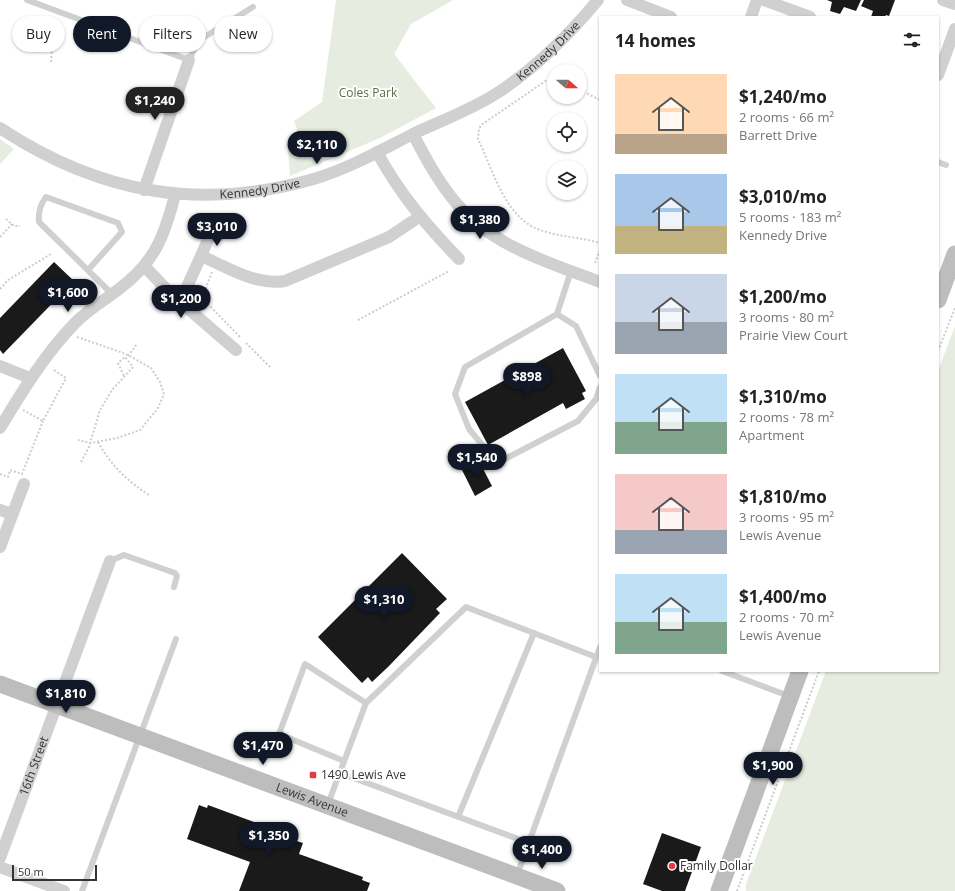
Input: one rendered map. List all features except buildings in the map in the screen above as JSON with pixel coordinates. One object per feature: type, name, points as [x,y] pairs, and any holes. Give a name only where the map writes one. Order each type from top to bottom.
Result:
[{"type":"main road","points":[[939,296],[955,254]]},
{"type":"main road","points":[[719,891],[800,672]]},
{"type":"main road","name":"Lewis Avenue","points":[[0,684],[557,891]]},
{"type":"street","name":"Kennedy Drive","points":[[0,128],[29,147],[69,166],[108,181],[144,190],[175,195],[203,196],[263,191],[318,178],[377,152],[493,96],[529,70],[565,36],[598,0]]},
{"type":"street","points":[[627,0],[668,16]]},
{"type":"street","points":[[751,16],[757,0]]},
{"type":"street","points":[[764,0],[807,16]]},
{"type":"street","points":[[943,0],[955,4]]},
{"type":"street","points":[[939,69],[955,30]]},
{"type":"street","points":[[144,190],[189,60]]},
{"type":"street","points":[[413,134],[437,178],[458,205],[477,224],[504,242],[530,255],[599,282]]},
{"type":"street","points":[[377,152],[402,193],[420,217],[459,259]]},
{"type":"street","points":[[0,428],[30,378],[46,355],[77,321],[145,267],[160,242],[175,195]]},
{"type":"street","points":[[201,256],[260,281],[272,283],[285,281],[389,237],[420,217]]},
{"type":"street","points":[[180,302],[212,230]]},
{"type":"street","points":[[145,267],[180,302],[236,350]]},
{"type":"street","points":[[0,366],[30,378]]},
{"type":"street","points":[[0,547],[24,484]]},
{"type":"street","points":[[0,510],[12,514]]},
{"type":"street","name":"16th Street","points":[[0,858],[110,561]]},
{"type":"street","points":[[0,867],[64,891]]},
{"type":"lane","points":[[27,0],[189,60],[198,41],[253,7]]},
{"type":"lane","points":[[939,162],[946,165]]},
{"type":"lane","points":[[88,270],[122,232],[118,223],[46,197],[42,203],[38,215],[38,222],[112,294]]},
{"type":"lane","points":[[571,271],[556,314],[465,368],[455,394],[469,429],[489,453],[505,459],[578,421],[596,399],[599,390]]},
{"type":"lane","points":[[556,314],[576,326],[599,374]]},
{"type":"lane","points":[[110,561],[124,555],[175,573],[177,576],[174,586]]},
{"type":"lane","points":[[328,806],[366,704],[466,607],[596,657]]},
{"type":"lane","points":[[458,817],[534,633]]},
{"type":"lane","points":[[82,891],[176,638]]},
{"type":"lane","points":[[516,876],[599,650]]},
{"type":"lane","points":[[344,761],[279,734],[305,664],[366,704]]},
{"type":"lane","points":[[725,672],[791,696]]},
{"type":"lane","points":[[340,773],[529,843]]},
{"type":"path","points":[[50,62],[51,52]]},
{"type":"path","points":[[547,80],[482,125],[479,129],[478,139],[505,199],[520,219],[540,231],[583,238],[599,243]]},
{"type":"path","points":[[533,82],[537,88]]},
{"type":"path","points":[[587,94],[599,100]]},
{"type":"path","points":[[6,219],[12,224],[20,226]]},
{"type":"path","points":[[0,237],[12,224]]},
{"type":"path","points":[[595,263],[599,253]]},
{"type":"path","points":[[0,289],[8,280],[51,254]]},
{"type":"path","points":[[358,320],[449,271]]},
{"type":"path","points":[[939,348],[955,308]]},
{"type":"path","points":[[76,337],[128,355],[151,368],[156,374],[163,389],[162,400],[140,430],[117,438],[98,442],[91,443],[78,440]]},
{"type":"path","points":[[124,376],[118,363],[125,357],[126,358],[137,344]]},
{"type":"path","points":[[81,462],[91,443],[100,410],[112,390],[133,367],[126,358]]},
{"type":"path","points":[[0,474],[8,477],[10,470],[22,474],[43,421],[66,378],[49,368]]},
{"type":"path","points":[[22,410],[43,421]]},
{"type":"path","points":[[98,442],[112,463],[128,480],[149,495]]},
{"type":"path","points":[[737,891],[818,672]]},
{"type":"green space","name":"Coles Park","points":[[336,0],[453,0],[411,24],[394,54],[436,108],[380,138],[290,176],[288,150],[300,137],[294,121],[322,102]]},
{"type":"green space","points":[[0,139],[14,149],[0,164]]},
{"type":"green space","points":[[955,326],[955,891],[746,891],[746,884],[826,672],[939,672],[939,368]]},
{"type":"place","name":"1490 Lewis Ave","points":[[313,775]]},
{"type":"place","name":"Family Dollar","points":[[672,866]]}]
